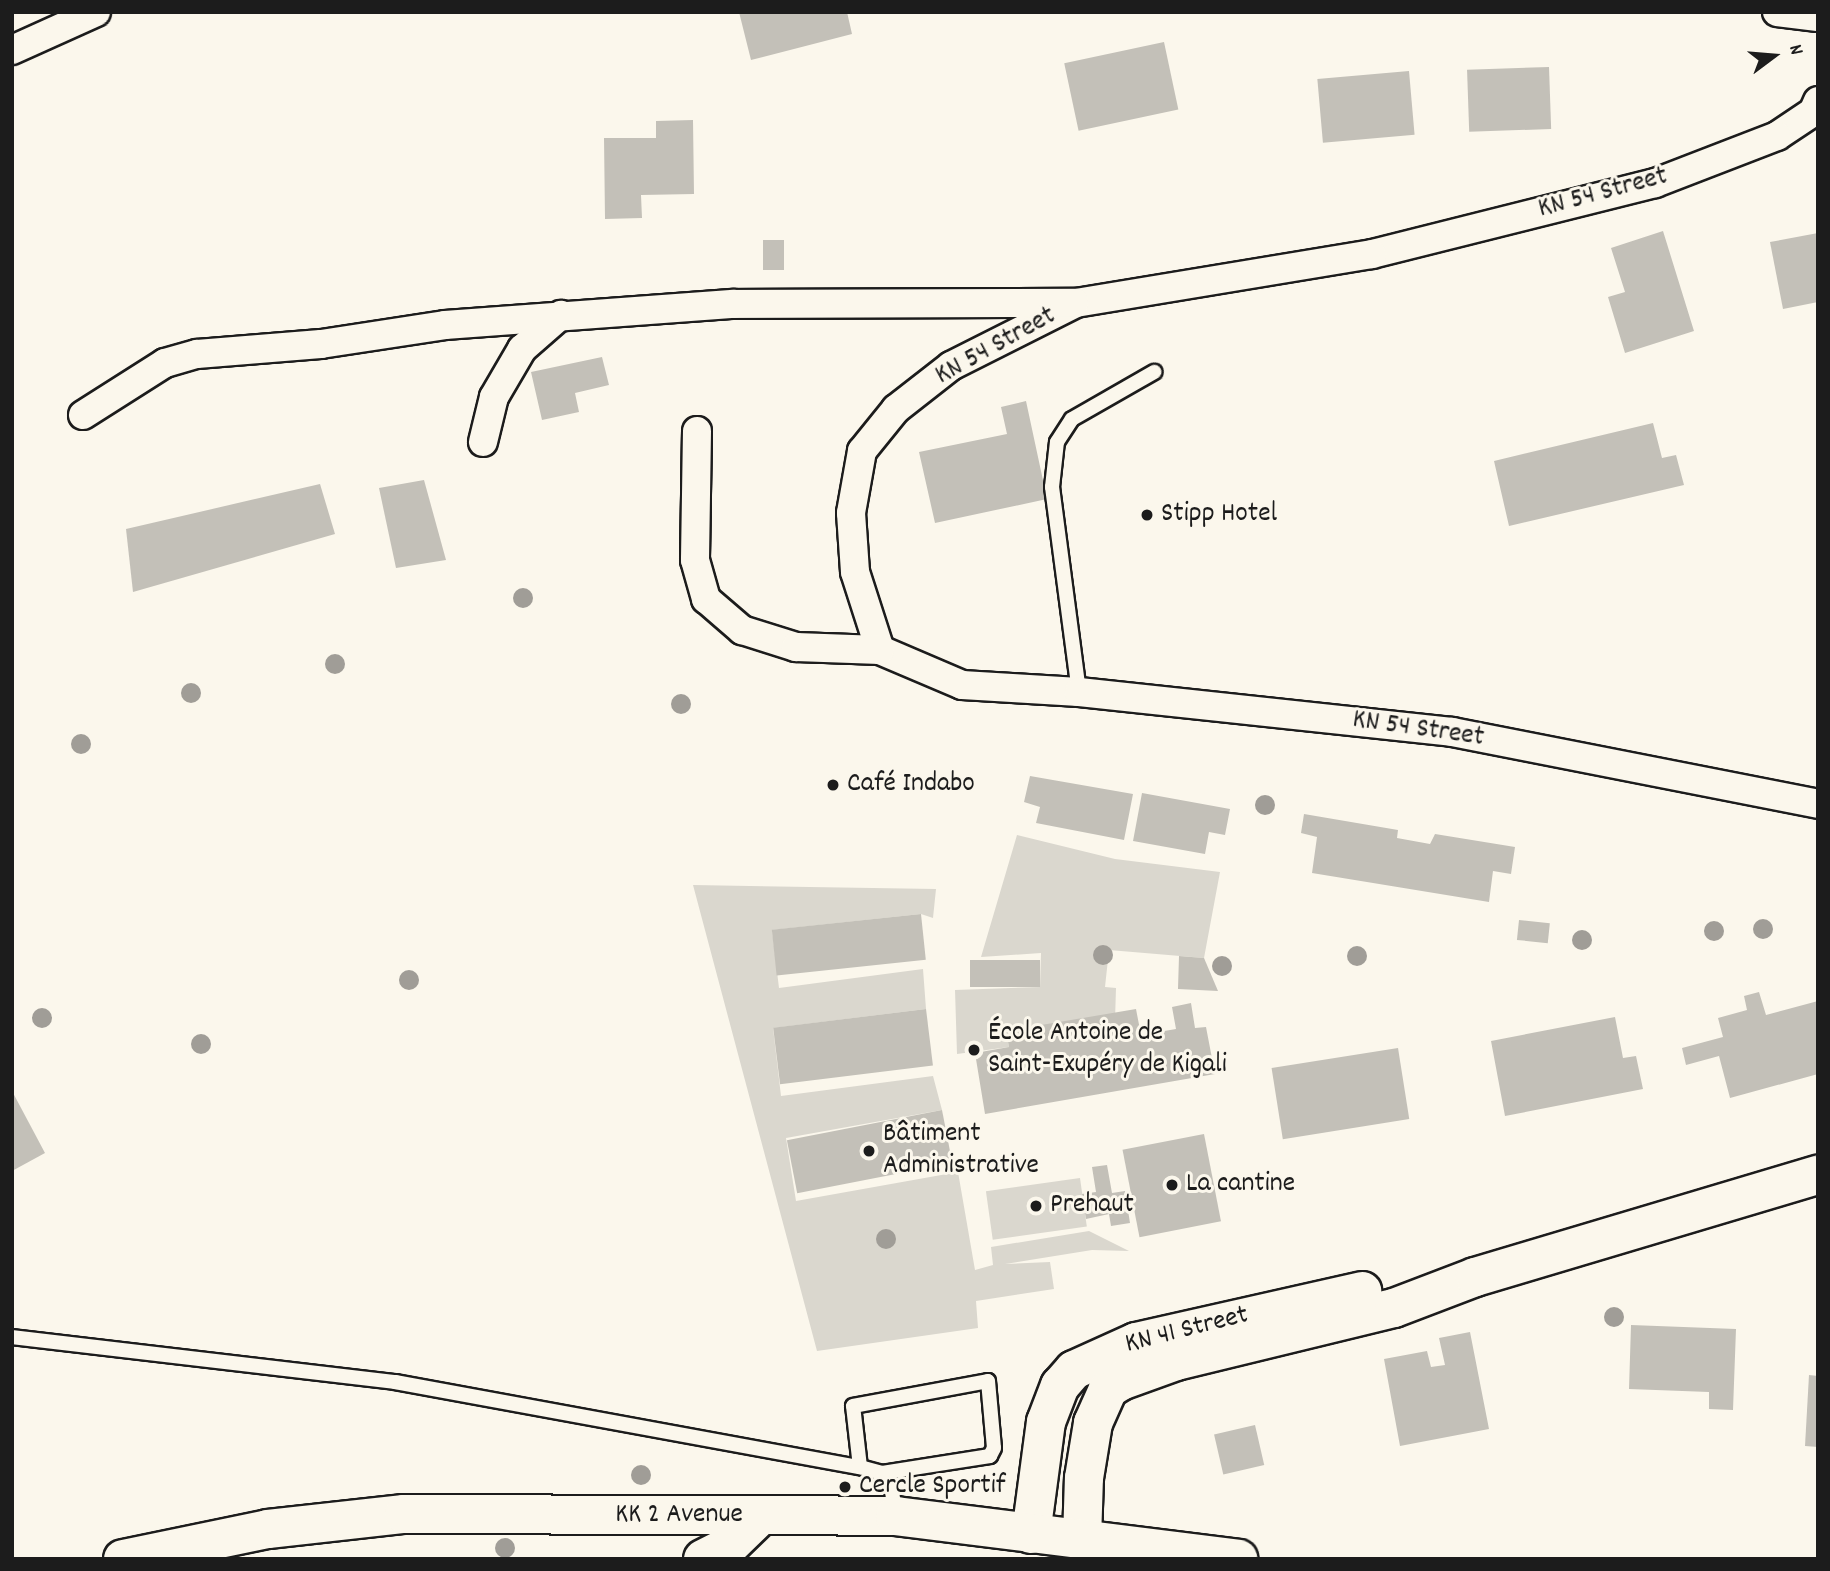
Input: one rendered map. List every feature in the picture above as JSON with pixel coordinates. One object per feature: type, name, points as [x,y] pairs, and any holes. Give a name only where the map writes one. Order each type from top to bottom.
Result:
[{"type":"main road","name":"KN 41 Street","points":[[1082,1540],[1088,1450],[1093,1423],[1108,1389],[1144,1371],[1394,1308],[1475,1277],[1818,1175]]},
{"type":"main road","name":"KN 41 Street","points":[[1031,1534],[1046,1422],[1060,1386],[1089,1360],[1136,1342],[1283,1307],[1385,1287],[1475,1277]]},
{"type":"main road","name":"KK 2 Avenue","points":[[123,1559],[268,1529],[404,1514],[895,1516],[1238,1559]]},
{"type":"main road","points":[[703,1559],[730,1545],[760,1516]]},
{"type":"street","points":[[12,50],[96,12]]},
{"type":"street","points":[[1777,12],[1818,17]]},
{"type":"street","name":"KN 54 Street","points":[[1818,101],[1813,112],[1777,136],[1655,183],[1371,254],[1076,303],[951,366],[896,409],[862,451],[851,513],[855,572],[880,650],[962,685],[1079,692],[1451,732],[1818,804]]},
{"type":"street","points":[[83,415],[165,363],[197,354],[561,315],[810,302],[1076,303]]},
{"type":"street","points":[[483,442],[494,397],[522,349],[561,315]]},
{"type":"street","points":[[697,431],[695,560],[706,600],[743,630],[796,647],[880,650]]},
{"type":"lane","points":[[1079,692],[1052,486],[1057,442],[1072,419],[1154,372]]},
{"type":"lane","points":[[12,1338],[162,1351],[395,1382],[882,1473],[992,1454],[988,1381],[853,1406],[860,1467]]},
{"type":"lane","points":[[882,1473],[895,1494],[895,1516]]},
{"type":"shaded area","points":[[1017,835],[1115,859],[1220,872],[1204,958],[1109,950],[1105,987],[1116,988],[1115,1021],[1006,1032],[1009,1047],[957,1054],[955,990],[1040,987],[1041,953],[981,957]]},
{"type":"shaded area","points":[[693,885],[936,889],[933,918],[921,914],[772,930],[779,988],[923,969],[926,1009],[773,1028],[781,1096],[933,1076],[942,1110],[786,1138],[796,1201],[958,1172],[975,1270],[993,1265],[991,1247],[1089,1231],[1129,1251],[1092,1250],[1005,1264],[1050,1262],[1054,1289],[976,1301],[978,1328],[817,1351]]},
{"type":"shaded area","name":"Prehaut","points":[[1080,1178],[1087,1227],[993,1240],[986,1191]]},
{"type":"building","points":[[739,12],[847,12],[852,34],[751,60]]},
{"type":"building","points":[[1164,42],[1178,109],[1079,131],[1064,63]]},
{"type":"building","points":[[1549,67],[1551,129],[1469,132],[1467,70]]},
{"type":"building","points":[[1409,71],[1415,135],[1323,143],[1317,79]]},
{"type":"building","points":[[693,120],[694,194],[641,195],[642,218],[605,219],[604,138],[656,138],[656,121]]},
{"type":"building","points":[[1663,231],[1694,331],[1625,353],[1608,297],[1625,292],[1611,248]]},
{"type":"building","points":[[1818,233],[1818,302],[1783,309],[1770,242]]},
{"type":"building","points":[[763,240],[784,240],[784,270],[763,270]]},
{"type":"building","points":[[602,357],[609,385],[575,393],[579,412],[542,420],[531,372]]},
{"type":"building","points":[[1026,401],[1047,499],[935,523],[919,452],[1007,434],[1001,407]]},
{"type":"building","points":[[1653,423],[1662,458],[1676,455],[1684,485],[1509,526],[1494,461]]},
{"type":"building","points":[[424,480],[446,560],[396,568],[379,488]]},
{"type":"building","points":[[320,484],[335,534],[133,592],[126,529]]},
{"type":"building","points":[[1030,776],[1133,794],[1124,840],[1036,823],[1040,807],[1024,802]]},
{"type":"building","points":[[1142,793],[1230,809],[1225,835],[1209,832],[1205,854],[1133,841]]},
{"type":"building","points":[[1304,814],[1398,830],[1397,838],[1430,844],[1435,834],[1515,847],[1511,874],[1493,871],[1489,902],[1312,873],[1317,837],[1301,833]]},
{"type":"building","points":[[921,914],[926,960],[777,975],[772,930]]},
{"type":"building","points":[[1519,920],[1550,923],[1548,943],[1517,940]]},
{"type":"building","points":[[1179,956],[1204,958],[1218,991],[1178,989]]},
{"type":"building","points":[[970,960],[1040,960],[1040,987],[970,987]]},
{"type":"building","points":[[1759,992],[1766,1015],[1818,1001],[1818,1074],[1730,1098],[1719,1056],[1686,1065],[1682,1048],[1723,1037],[1718,1018],[1747,1010],[1744,996]]},
{"type":"building","points":[[1191,1003],[1195,1028],[1206,1027],[1215,1074],[985,1114],[975,1053],[1009,1047],[1006,1031],[1136,1009],[1141,1035],[1176,1029],[1172,1007]]},
{"type":"building","points":[[926,1009],[933,1066],[780,1084],[773,1028]]},
{"type":"building","points":[[1615,1017],[1623,1058],[1636,1056],[1643,1089],[1505,1116],[1491,1041]]},
{"type":"building","points":[[1398,1048],[1409,1119],[1283,1139],[1272,1068]]},
{"type":"building","points":[[12,1091],[45,1153],[12,1171]]},
{"type":"building","name":"Bâtiment Administrative","points":[[942,1110],[952,1163],[797,1193],[787,1140]]},
{"type":"building","name":"La cantine","points":[[1204,1134],[1221,1221],[1140,1237],[1123,1150]]},
{"type":"building","points":[[1107,1165],[1112,1193],[1125,1191],[1130,1223],[1111,1226],[1109,1214],[1086,1219],[1082,1194],[1096,1192],[1092,1167]]},
{"type":"building","points":[[1631,1325],[1736,1329],[1733,1410],[1709,1409],[1709,1392],[1629,1389]]},
{"type":"building","points":[[1470,1332],[1489,1429],[1400,1446],[1384,1359],[1427,1351],[1431,1367],[1445,1365],[1439,1338]]},
{"type":"building","points":[[1809,1375],[1818,1376],[1818,1447],[1805,1446]]},
{"type":"building","points":[[1255,1425],[1264,1465],[1223,1474],[1214,1434]]},
{"type":"place","name":"Stipp Hotel","points":[[1147,515]]},
{"type":"place","name":"Café Indabo","points":[[833,785]]},
{"type":"place","name":"École Antoine de Saint-Exupéry de Kigali","points":[[974,1050]]},
{"type":"place","name":"Bâtiment Administrative","points":[[869,1151]]},
{"type":"place","name":"La cantine","points":[[1172,1185]]},
{"type":"place","name":"Prehaut","points":[[1036,1206]]},
{"type":"place","name":"Cercle Sportif","points":[[845,1487]]}]
